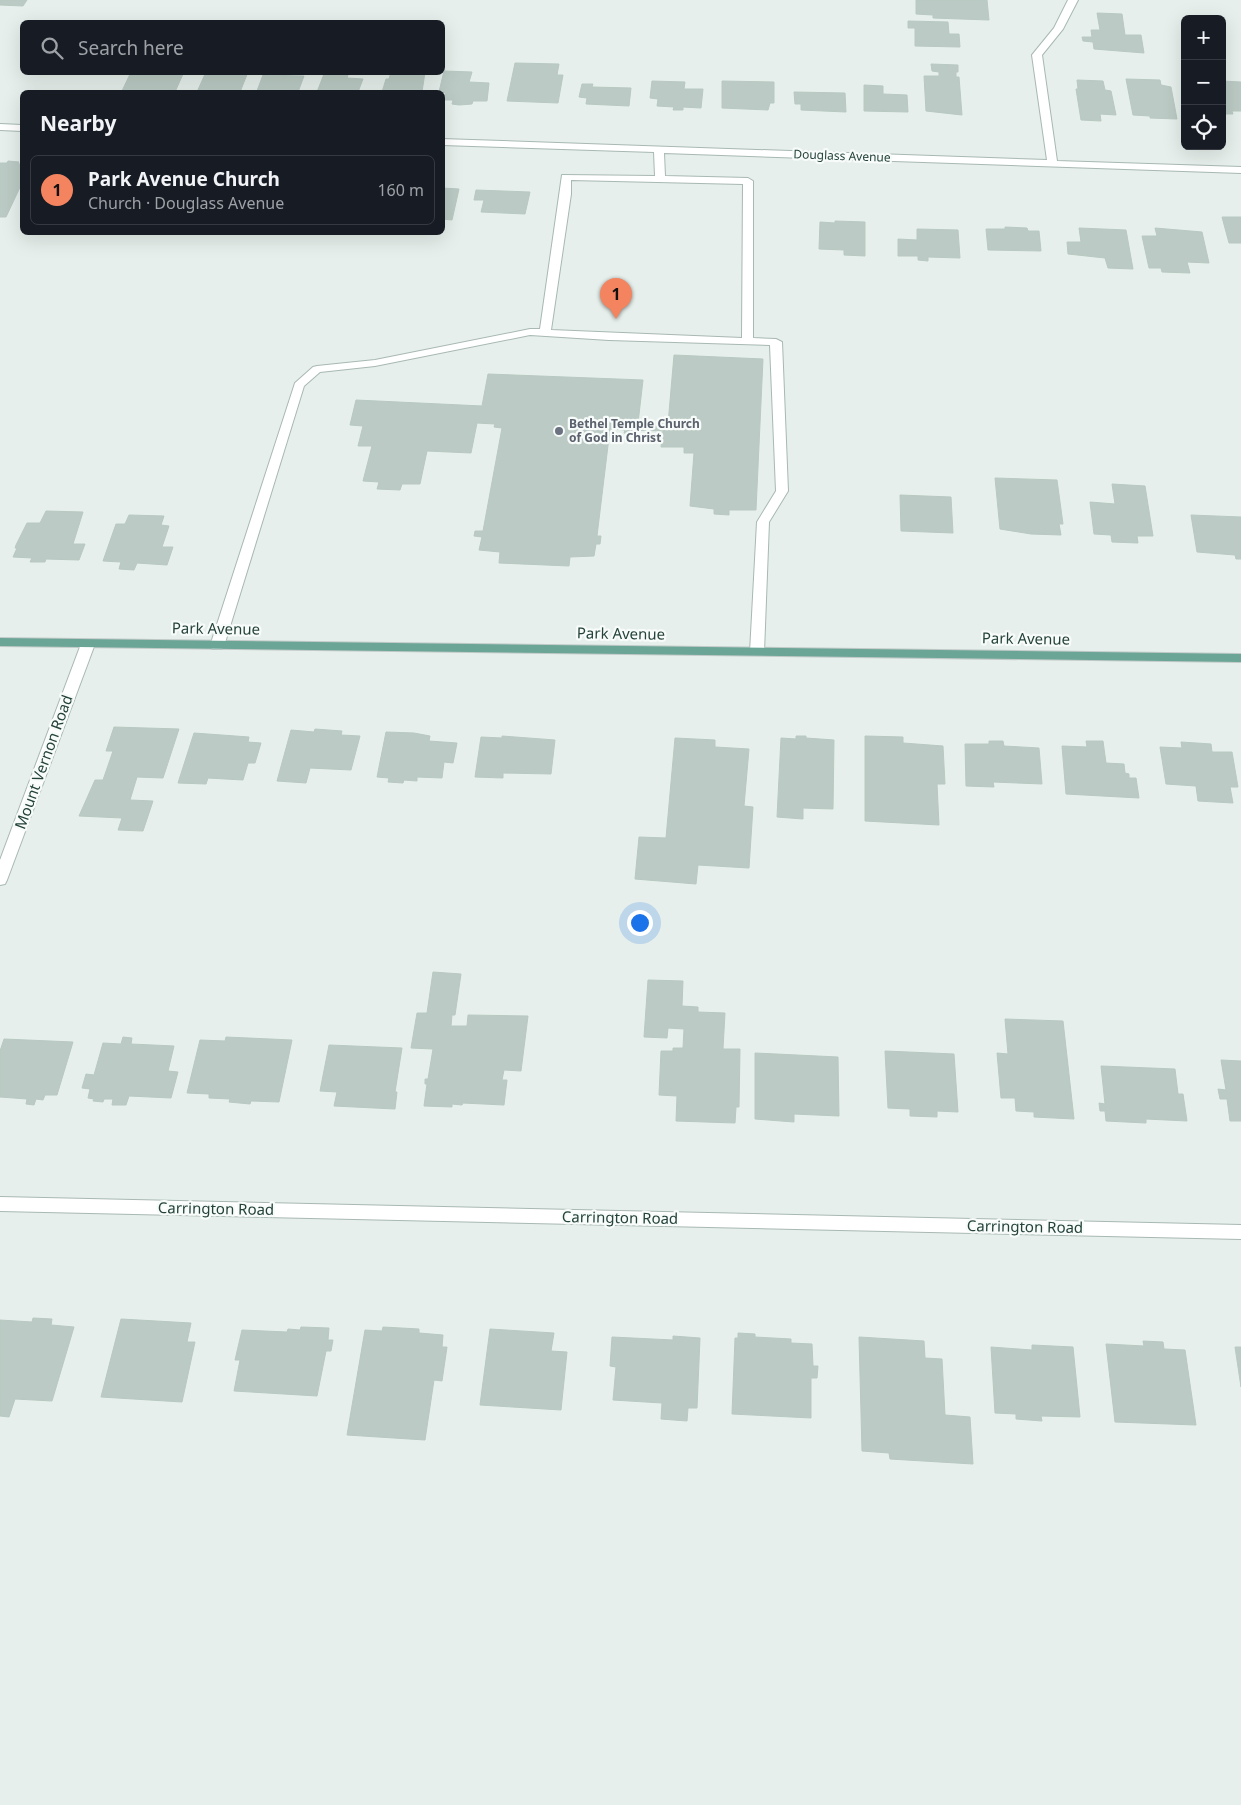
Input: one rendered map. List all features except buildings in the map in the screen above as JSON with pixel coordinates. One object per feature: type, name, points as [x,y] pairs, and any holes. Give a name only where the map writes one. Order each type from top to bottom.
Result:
[{"type":"main road","name":"Park Avenue","points":[[0,642],[1241,658]]},
{"type":"street","points":[[1052,163],[1037,55],[1058,29],[1072,0]]},
{"type":"street","points":[[0,127],[20,128]]},
{"type":"street","name":"Douglass Avenue","points":[[445,142],[1241,170]]},
{"type":"street","points":[[659,150],[660,179]]},
{"type":"street","points":[[545,333],[566,194],[566,177],[748,181],[748,331],[746,342]]},
{"type":"street","points":[[217,646],[298,385],[317,369],[374,363],[530,332],[776,342],[782,492],[763,522],[757,652]]},
{"type":"street","name":"Mount Vernon Road","points":[[0,880],[88,644]]},
{"type":"street","name":"Carrington Road","points":[[0,1204],[1241,1232]]},
{"type":"place","name":"Park Avenue Church","points":[[616,319]]},
{"type":"place","name":"Bethel Temple Church of God in Christ","points":[[559,431]]}]
